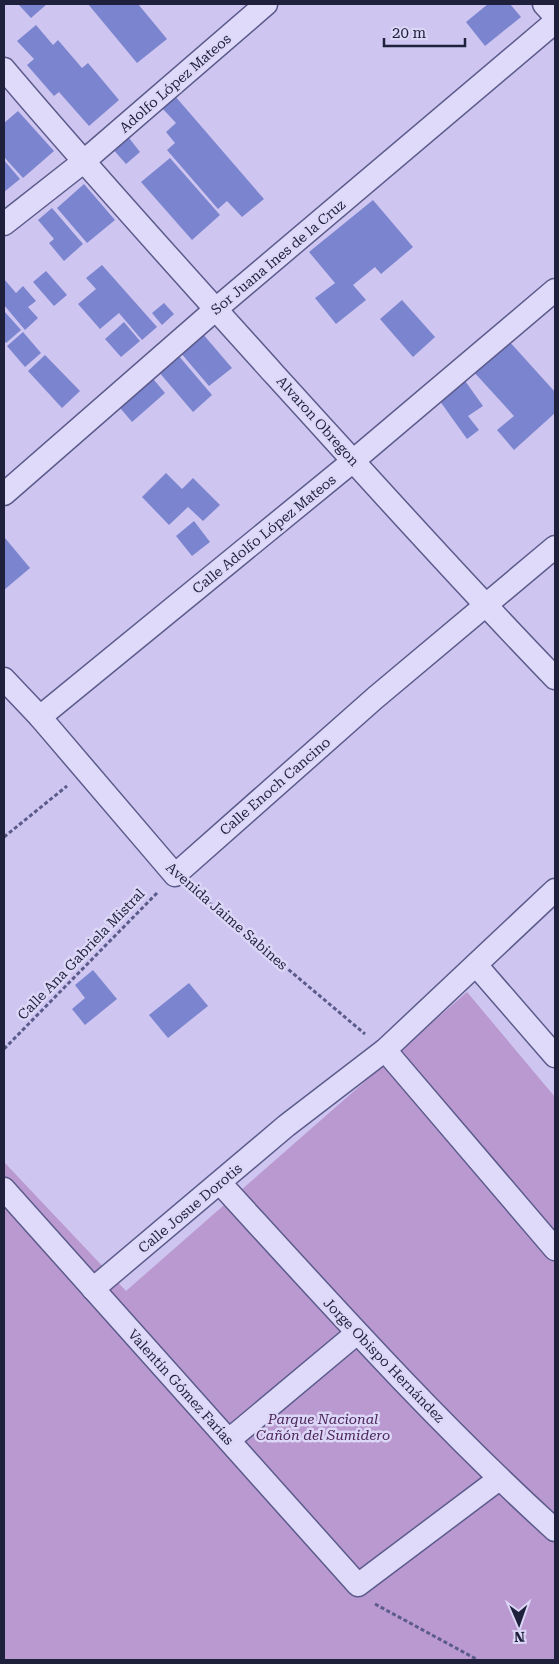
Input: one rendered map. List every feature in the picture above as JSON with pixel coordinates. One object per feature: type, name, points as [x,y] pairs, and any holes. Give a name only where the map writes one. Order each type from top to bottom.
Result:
[{"type":"street","name":"Adolfo López Mateos","points":[[83,162],[266,4]]},
{"type":"street","points":[[544,4],[555,16]]},
{"type":"street","name":"Sor Juana Ines de la Cruz","points":[[4,494],[216,309],[555,22]]},
{"type":"street","name":"Alvaron Obregon","points":[[4,69],[83,162],[353,461],[486,607],[555,678]]},
{"type":"street","points":[[4,224],[83,162]]},
{"type":"street","name":"Calle Adolfo López Mateos","points":[[40,717],[353,461],[555,290]]},
{"type":"street","name":"Calle Enoch Cancino","points":[[175,874],[375,698],[486,607],[555,547]]},
{"type":"street","name":"Avenida Jaime Sabines","points":[[4,679],[40,717],[85,772],[175,874]]},
{"type":"street","name":"Calle Josue Dorotis","points":[[93,1288],[286,1126],[385,1050],[555,890]]},
{"type":"street","points":[[476,965],[555,1056]]},
{"type":"street","points":[[385,1050],[555,1249]]},
{"type":"street","name":"Jorge Obispo Hernández","points":[[220,1183],[357,1333],[499,1479],[555,1530]]},
{"type":"street","name":"Valentín Gómez Farías","points":[[4,1189],[358,1585]]},
{"type":"street","points":[[229,1440],[357,1333]]},
{"type":"street","points":[[358,1585],[499,1479]]},
{"type":"path","points":[[4,837],[85,772]]},
{"type":"path","name":"Calle Ana Gabriela Mistral","points":[[4,1049],[175,874]]},
{"type":"path","name":"Avenida Jaime Sabines","points":[[175,874],[385,1050]]},
{"type":"path","points":[[358,1585],[374,1603],[478,1660]]},
{"type":"green space","name":"Parque Nacional Cañón del Sumidero","points":[[467,992],[555,1097],[555,1660],[4,1660],[4,1162],[126,1291]]},
{"type":"building","points":[[18,4],[47,4],[31,18]]},
{"type":"building","points":[[88,4],[138,4],[167,39],[137,63]]},
{"type":"building","points":[[488,4],[510,4],[521,17],[485,46],[466,22]]},
{"type":"building","points":[[36,25],[53,45],[58,40],[82,68],[88,63],[119,100],[89,126],[59,92],[54,96],[27,65],[34,59],[17,41]]},
{"type":"building","points":[[175,96],[264,199],[242,217],[227,201],[218,209],[167,150],[175,143],[166,132],[176,123],[162,108]]},
{"type":"building","points":[[18,111],[54,151],[23,178],[4,157],[4,123]]},
{"type":"building","points":[[126,134],[140,152],[126,164],[111,147]]},
{"type":"building","points":[[170,158],[220,215],[192,240],[141,182]]},
{"type":"building","points":[[4,160],[20,179],[4,192]]},
{"type":"building","points":[[84,184],[115,220],[87,243],[57,208]]},
{"type":"building","points":[[373,200],[413,247],[381,274],[375,267],[353,285],[366,300],[336,324],[315,298],[335,283],[309,252]]},
{"type":"building","points":[[52,208],[83,244],[64,261],[49,243],[54,239],[38,220]]},
{"type":"building","points":[[102,265],[157,327],[142,340],[119,313],[100,329],[78,304],[96,289],[86,278]]},
{"type":"building","points":[[46,271],[67,295],[54,306],[33,282]]},
{"type":"building","points":[[4,279],[16,293],[23,286],[36,301],[28,307],[38,318],[25,330],[4,305]]},
{"type":"building","points":[[402,300],[435,337],[413,357],[380,319]]},
{"type":"building","points":[[164,303],[174,314],[162,325],[152,313]]},
{"type":"building","points":[[4,311],[21,330],[6,343],[4,341]]},
{"type":"building","points":[[124,322],[140,341],[121,357],[105,339]]},
{"type":"building","points":[[23,332],[41,353],[25,367],[7,346]]},
{"type":"building","points":[[202,333],[232,368],[209,386],[180,352]]},
{"type":"building","points":[[507,339],[555,392],[555,413],[514,450],[497,430],[514,416],[472,370]]},
{"type":"building","points":[[45,355],[80,391],[62,408],[28,371]]},
{"type":"building","points":[[178,355],[212,395],[193,412],[158,371]]},
{"type":"building","points":[[149,374],[165,393],[132,422],[116,403]]},
{"type":"building","points":[[463,378],[483,406],[468,416],[479,430],[467,439],[437,397]]},
{"type":"building","points":[[166,473],[182,489],[193,478],[220,505],[203,521],[188,507],[169,525],[142,497]]},
{"type":"building","points":[[194,521],[210,542],[192,556],[176,536]]},
{"type":"building","points":[[4,539],[30,568],[4,590]]},
{"type":"building","points":[[93,970],[117,999],[85,1025],[72,1009],[85,998],[75,985]]},
{"type":"building","points":[[189,983],[208,1006],[168,1038],[149,1015]]}]
